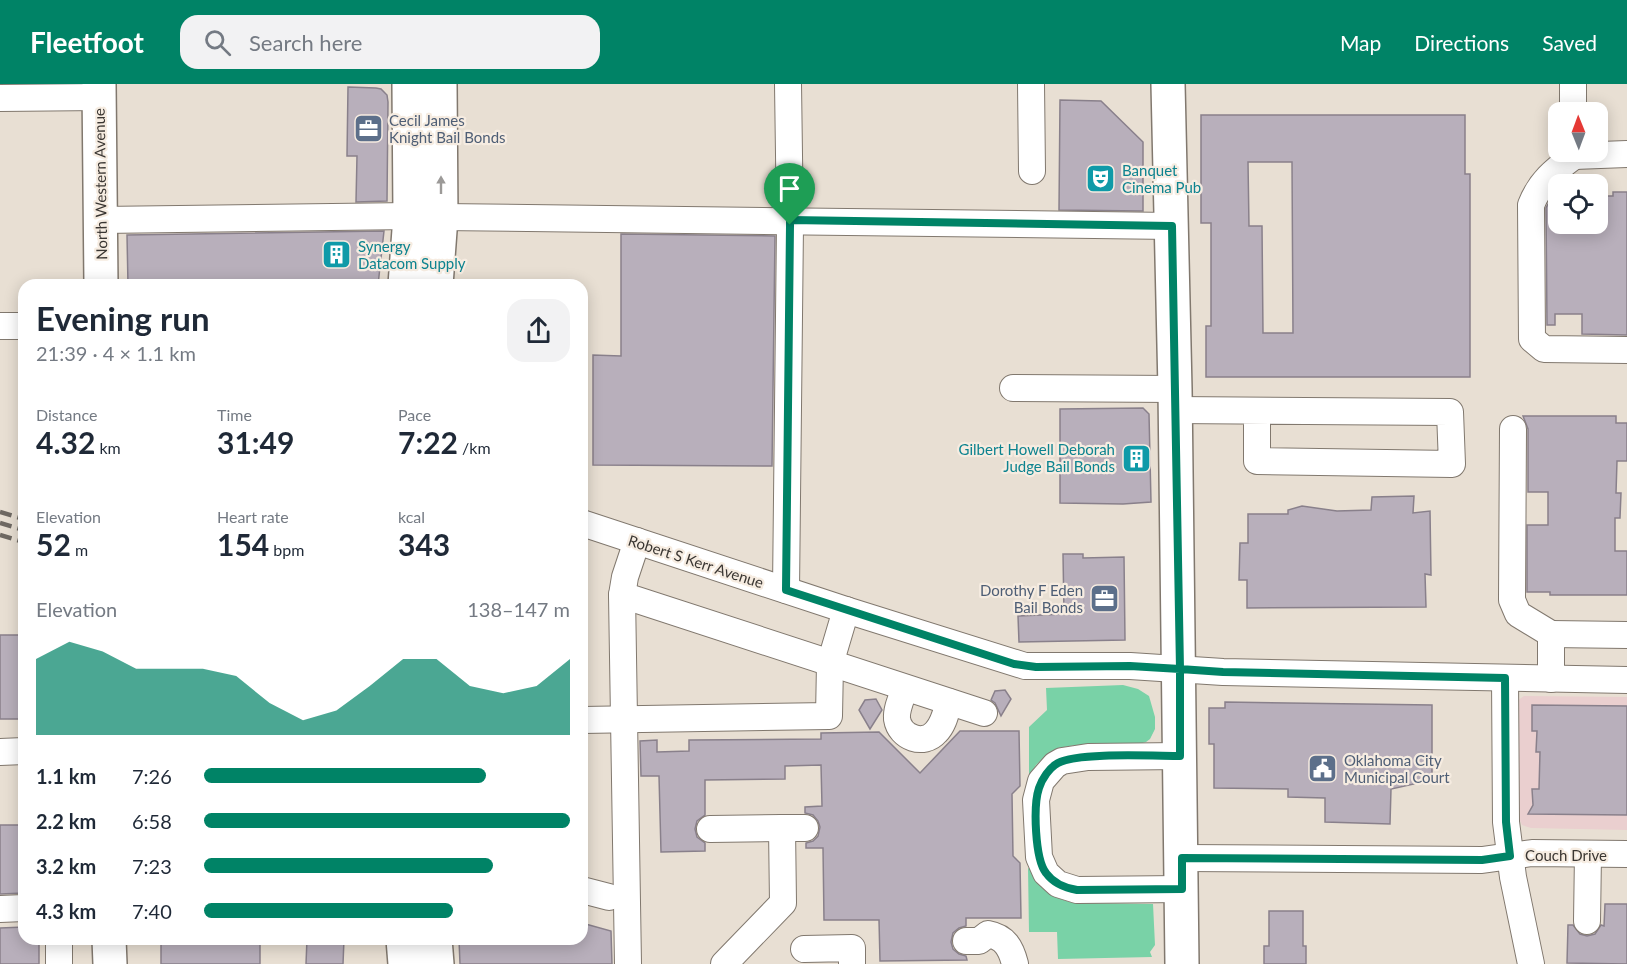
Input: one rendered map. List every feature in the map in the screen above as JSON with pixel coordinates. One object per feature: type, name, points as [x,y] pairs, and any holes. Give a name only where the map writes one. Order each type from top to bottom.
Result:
[{"type":"main road","points":[[409,84],[435,279]]},
{"type":"main road","points":[[407,279],[425,217],[441,84]]},
{"type":"main road","points":[[1168,84],[1180,669],[1182,964]]},
{"type":"main road","name":"North Western Avenue","points":[[99,90],[101,279]]},
{"type":"main road","points":[[109,945],[110,964]]},
{"type":"main road","points":[[403,945],[405,964]]},
{"type":"main road","points":[[435,945],[437,964]]},
{"type":"street","points":[[786,590],[790,220],[788,84]]},
{"type":"street","points":[[1031,84],[1032,171]]},
{"type":"street","points":[[1573,84],[1573,102]]},
{"type":"street","points":[[0,98],[99,90]]},
{"type":"street","points":[[1608,154],[1627,154]]},
{"type":"street","points":[[1565,162],[1537,189],[1531,205],[1532,339],[1544,349],[1627,350]]},
{"type":"street","points":[[101,220],[425,217],[1172,226]]},
{"type":"street","points":[[0,326],[18,326]]},
{"type":"street","points":[[1013,388],[1175,400],[1257,411],[1450,412],[1452,464],[1257,461],[1257,411]]},
{"type":"street","points":[[1513,429],[1512,600],[1518,614],[1551,634],[1627,635]]},
{"type":"street","name":"Robert S Kerr Avenue","points":[[588,525],[1025,666],[1130,666],[1223,672],[1627,680]]},
{"type":"street","points":[[628,964],[622,595],[636,541]]},
{"type":"street","points":[[622,595],[984,713]]},
{"type":"street","points":[[588,720],[829,716],[830,664],[846,610]]},
{"type":"street","points":[[1551,634],[1551,679]]},
{"type":"street","points":[[1505,678],[1506,822],[1510,856],[1531,964]]},
{"type":"street","points":[[905,688],[897,713],[897,721],[905,734],[911,738],[926,739],[938,731],[949,702]]},
{"type":"street","points":[[0,752],[18,752]]},
{"type":"street","points":[[1180,756],[1088,757],[1062,761],[1055,765],[1041,781],[1036,800],[1039,857],[1046,873],[1058,885],[1077,890],[1182,873]]},
{"type":"street","points":[[710,829],[794,828],[783,903],[724,964]]},
{"type":"street","name":"Couch Drive","points":[[1182,873],[1482,860],[1532,853],[1627,854]]},
{"type":"street","points":[[1587,921],[1588,854]]},
{"type":"street","points":[[588,892],[609,897]]},
{"type":"street","points":[[0,909],[18,908]]},
{"type":"street","points":[[973,934],[1000,938],[1011,951],[1015,964]]},
{"type":"street","points":[[58,945],[59,964]]},
{"type":"street","points":[[804,948],[852,948],[852,964]]},
{"type":"shaded area","points":[[1524,696],[1627,697],[1627,830],[1531,828],[1522,825],[1518,816],[1517,701]]},
{"type":"green space","points":[[1123,685],[1138,689],[1149,696],[1155,717],[1155,729],[1150,739],[1139,744],[1076,745],[1058,748],[1036,765],[1029,777],[1029,727],[1047,710],[1046,688]]},
{"type":"green space","points":[[1028,868],[1042,887],[1054,896],[1067,901],[1153,904],[1155,945],[1150,952],[1152,957],[1058,959],[1057,932],[1029,932]]},
{"type":"building","name":"Cecil James Knight Bail Bonds","points":[[348,87],[381,89],[387,95],[387,201],[356,202],[357,156],[347,156]]},
{"type":"building","name":"Banquet Cinema Pub","points":[[1060,100],[1101,101],[1143,142],[1143,211],[1059,210]]},
{"type":"building","points":[[1201,115],[1465,115],[1465,174],[1470,174],[1470,377],[1206,377],[1206,326],[1211,326],[1211,223],[1201,223]],"holes":[[[1248,162],[1292,162],[1293,333],[1263,333],[1262,226],[1249,226]]]},
{"type":"building","points":[[1613,192],[1627,192],[1627,335],[1582,334],[1582,314],[1555,314],[1555,325],[1547,325],[1546,208],[1548,204],[1548,234],[1608,234],[1608,196],[1613,196]]},
{"type":"building","points":[[384,231],[379,279],[128,279],[127,235]]},
{"type":"building","points":[[621,234],[775,236],[772,466],[593,465],[593,355],[621,356]]},
{"type":"building","points":[[1143,408],[1149,414],[1151,502],[1060,503],[1060,409]]},
{"type":"building","points":[[1523,416],[1616,416],[1616,423],[1627,423],[1627,461],[1617,461],[1616,493],[1621,493],[1620,518],[1615,518],[1615,551],[1627,551],[1627,595],[1550,595],[1550,592],[1527,592],[1527,525],[1548,525],[1548,492],[1528,492],[1528,429]]},
{"type":"building","points":[[1414,496],[1413,513],[1430,511],[1431,575],[1425,574],[1426,607],[1247,608],[1247,580],[1239,580],[1240,543],[1248,543],[1248,514],[1288,514],[1288,510],[1302,506],[1337,511],[1371,510],[1372,497]]},
{"type":"building","points":[[1063,554],[1083,554],[1083,558],[1124,557],[1125,640],[1019,642],[1018,616],[1064,614]]},
{"type":"building","points":[[0,635],[18,635],[18,719],[0,719]]},
{"type":"building","points":[[1005,690],[1011,699],[1001,716],[995,703],[991,700],[995,691]]},
{"type":"building","points":[[876,699],[882,710],[870,729],[859,710],[865,700]]},
{"type":"building","name":"Oklahoma City Municipal Court","points":[[1225,702],[1432,705],[1432,780],[1391,789],[1390,824],[1325,822],[1325,798],[1288,797],[1288,789],[1214,788],[1214,744],[1209,744],[1209,708],[1225,708]]},
{"type":"building","points":[[1532,705],[1627,706],[1627,815],[1528,814],[1533,805],[1532,789],[1539,789],[1540,752],[1536,752],[1537,731],[1532,731]]},
{"type":"building","points":[[960,731],[1019,731],[1020,786],[1012,794],[1013,856],[1020,863],[1021,918],[966,918],[966,926],[953,933],[951,942],[953,949],[966,956],[967,960],[880,961],[879,920],[824,920],[823,848],[806,848],[806,843],[818,836],[820,827],[813,815],[805,813],[805,807],[822,806],[821,765],[785,766],[785,779],[705,780],[705,815],[697,821],[695,829],[697,837],[705,843],[705,851],[661,852],[659,776],[641,776],[640,741],[657,740],[657,752],[689,751],[689,740],[821,739],[821,733],[879,732],[920,773]]},
{"type":"building","points":[[0,825],[18,825],[18,893],[0,894]]},
{"type":"building","points":[[1605,904],[1627,904],[1627,964],[1567,963],[1568,925],[1573,925],[1580,934],[1587,936],[1595,934],[1601,925],[1604,926]]},
{"type":"building","points":[[1269,911],[1303,911],[1303,946],[1306,946],[1306,964],[1264,964],[1264,946],[1269,946]]},
{"type":"building","points":[[588,925],[611,931],[612,964],[460,964],[459,945],[588,945]]},
{"type":"building","points":[[18,927],[18,945],[39,945],[39,964],[0,964],[0,928]]},
{"type":"building","points":[[161,945],[260,945],[260,964],[161,964]]},
{"type":"building","points":[[307,945],[344,945],[343,964],[306,964]]},
{"type":"railway","points":[[0,512],[18,517]]},
{"type":"railway","points":[[0,523],[18,528]]},
{"type":"railway","points":[[0,535],[18,540]]},
{"type":"place","name":"Cecil James Knight Bail Bonds","points":[[368,129]]},
{"type":"place","name":"Banquet Cinema Pub","points":[[1101,179]]},
{"type":"place","name":"Synergy Datacom Supply","points":[[337,255]]},
{"type":"place","name":"Gilbert Howell Deborah Judge Bail Bonds","points":[[1136,458]]},
{"type":"place","name":"Dorothy F Eden Bail Bonds","points":[[1104,599]]},
{"type":"place","name":"Oklahoma City Municipal Court","points":[[1323,769]]},
{"type":"route","points":[[790,225],[786,590],[1014,664],[1036,667],[1130,666],[1180,669],[1180,756],[1075,758],[1055,765],[1041,781],[1036,800],[1037,848],[1041,865],[1058,885],[1077,890],[1182,889],[1182,858],[1482,860],[1510,856],[1506,822],[1505,678],[1223,672],[1180,669],[1172,226],[790,220],[790,225]]}]
